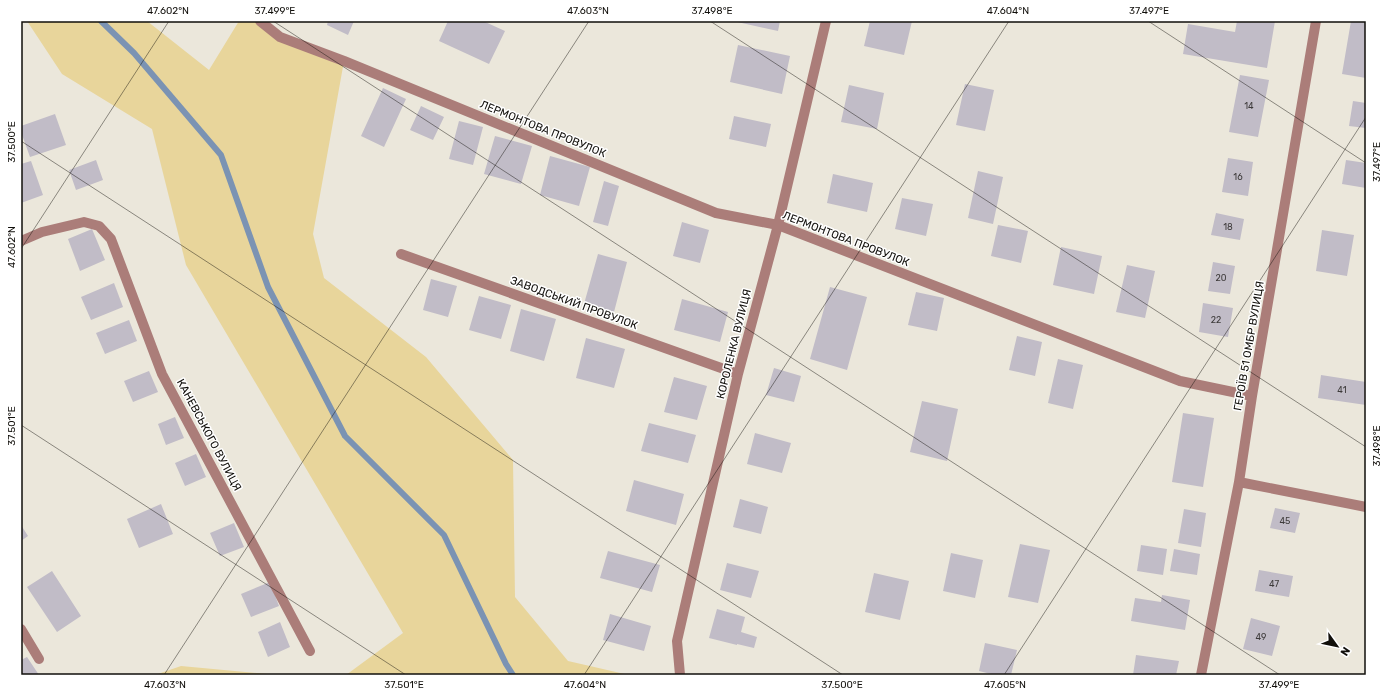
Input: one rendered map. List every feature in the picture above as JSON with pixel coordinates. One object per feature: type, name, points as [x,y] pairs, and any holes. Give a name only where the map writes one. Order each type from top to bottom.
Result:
[{"type":"street","name":"ЛЕРМОНТОВА ПРОВУЛОК","points":[[260,21],[280,37],[344,61],[716,213],[778,225],[1180,381],[1252,396]]},
{"type":"street","name":"КОРОЛЕНКА ВУЛИЦЯ","points":[[680,675],[677,641],[738,374],[778,225],[826,21]]},
{"type":"street","name":"ГЕРОЇВ 51 ОМБР ВУЛИЦЯ","points":[[1201,675],[1238,482],[1316,21]]},
{"type":"street","name":"КАНЕВСЬКОГО ВУЛИЦЯ","points":[[21,241],[42,232],[84,222],[99,226],[111,239],[162,374],[310,651]]},
{"type":"street","name":"ЗАВОДСЬКИЙ ПРОВУЛОК","points":[[401,254],[738,374]]},
{"type":"street","points":[[1238,482],[1366,507]]},
{"type":"street","points":[[21,629],[40,659]]},
{"type":"shaded area","points":[[27,21],[147,21],[209,70],[239,21],[260,21],[280,37],[344,61],[313,234],[324,278],[426,357],[513,460],[515,597],[568,661],[629,675],[346,675],[403,633],[186,265],[152,129],[62,74]]},
{"type":"shaded area","points":[[181,666],[279,675],[155,675]]},
{"type":"building","points":[[328,21],[354,21],[348,35],[327,25]]},
{"type":"building","points":[[448,21],[483,21],[505,31],[489,64],[439,41]]},
{"type":"building","points":[[733,21],[780,21],[778,31]]},
{"type":"building","points":[[870,21],[912,21],[904,55],[864,46]]},
{"type":"building","points":[[1237,21],[1275,21],[1267,68],[1183,54],[1188,24],[1235,32]]},
{"type":"building","points":[[1351,21],[1366,21],[1366,78],[1342,74]]},
{"type":"building","points":[[738,45],[790,56],[782,94],[730,82]]},
{"type":"building","points":[[1240,75],[1269,80],[1258,137],[1229,132]]},
{"type":"building","points":[[965,84],[994,90],[985,131],[956,125]]},
{"type":"building","points":[[849,85],[884,93],[877,129],[841,122]]},
{"type":"building","points":[[383,88],[406,99],[384,147],[361,136]]},
{"type":"building","points":[[1353,101],[1366,103],[1366,128],[1349,126]]},
{"type":"building","points":[[421,106],[444,117],[433,140],[410,130]]},
{"type":"building","points":[[55,114],[66,145],[30,157],[21,132],[21,126]]},
{"type":"building","points":[[734,116],[771,124],[766,147],[729,139]]},
{"type":"building","points":[[459,121],[483,127],[473,165],[449,159]]},
{"type":"building","points":[[495,136],[532,146],[521,184],[484,174]]},
{"type":"building","points":[[550,156],[590,167],[579,206],[540,195]]},
{"type":"building","points":[[1228,158],[1253,162],[1248,196],[1222,192]]},
{"type":"building","points":[[96,160],[103,180],[76,190],[69,170]]},
{"type":"building","points":[[1346,160],[1366,163],[1366,188],[1342,184]]},
{"type":"building","points":[[31,161],[43,195],[21,203],[21,164]]},
{"type":"building","points":[[978,171],[1003,177],[993,224],[968,218]]},
{"type":"building","points":[[833,174],[873,183],[867,212],[827,203]]},
{"type":"building","points":[[604,181],[619,186],[608,226],[593,222]]},
{"type":"building","points":[[902,198],[933,204],[926,236],[895,229]]},
{"type":"building","points":[[1216,213],[1244,219],[1240,240],[1211,235]]},
{"type":"building","points":[[682,222],[709,230],[700,263],[673,256]]},
{"type":"building","points":[[998,225],[1028,231],[1021,263],[991,256]]},
{"type":"building","points":[[92,229],[105,260],[80,271],[68,239]]},
{"type":"building","points":[[1322,230],[1354,235],[1347,276],[1316,271]]},
{"type":"building","points":[[1061,247],[1102,256],[1094,294],[1053,285]]},
{"type":"building","points":[[598,254],[627,262],[614,312],[584,304]]},
{"type":"building","points":[[1213,262],[1235,266],[1230,294],[1208,291]]},
{"type":"building","points":[[1127,265],[1155,271],[1145,318],[1116,312]]},
{"type":"building","points":[[431,279],[457,286],[448,317],[423,310]]},
{"type":"building","points":[[114,283],[123,307],[91,320],[81,297]]},
{"type":"building","points":[[830,287],[867,297],[847,370],[810,359]]},
{"type":"building","points":[[916,292],[944,298],[937,331],[908,325]]},
{"type":"building","points":[[479,296],[511,305],[501,339],[469,330]]},
{"type":"building","points":[[682,299],[728,312],[720,342],[674,330]]},
{"type":"building","points":[[1203,303],[1233,308],[1228,337],[1199,332]]},
{"type":"building","points":[[521,309],[556,319],[544,361],[510,351]]},
{"type":"building","points":[[129,320],[137,341],[105,354],[96,333]]},
{"type":"building","points":[[1017,336],[1042,342],[1035,376],[1009,370]]},
{"type":"building","points":[[586,338],[625,349],[614,388],[576,378]]},
{"type":"building","points":[[1058,359],[1083,365],[1073,409],[1048,403]]},
{"type":"building","points":[[774,368],[801,376],[794,402],[766,395]]},
{"type":"building","points":[[149,371],[158,392],[133,402],[124,381]]},
{"type":"building","points":[[1321,375],[1366,382],[1366,405],[1318,398]]},
{"type":"building","points":[[674,377],[707,386],[697,420],[664,412]]},
{"type":"building","points":[[922,401],[958,409],[947,461],[910,452]]},
{"type":"building","points":[[1183,413],[1214,418],[1203,487],[1172,482]]},
{"type":"building","points":[[175,417],[184,438],[166,445],[158,424]]},
{"type":"building","points":[[649,423],[696,435],[688,463],[641,451]]},
{"type":"building","points":[[755,433],[791,443],[782,473],[747,464]]},
{"type":"building","points":[[196,454],[206,477],[185,486],[175,463]]},
{"type":"building","points":[[634,480],[684,494],[676,525],[626,511]]},
{"type":"building","points":[[740,499],[768,507],[761,534],[733,527]]},
{"type":"building","points":[[161,504],[173,534],[139,548],[127,519]]},
{"type":"building","points":[[1275,508],[1300,513],[1295,533],[1270,528]]},
{"type":"building","points":[[1184,509],[1206,513],[1201,547],[1178,543]]},
{"type":"building","points":[[234,523],[244,547],[220,556],[210,533]]},
{"type":"building","points":[[21,525],[28,536],[21,541]]},
{"type":"building","points":[[1020,544],[1050,550],[1038,603],[1008,597]]},
{"type":"building","points":[[1141,545],[1167,549],[1163,575],[1137,571]]},
{"type":"building","points":[[1174,549],[1200,554],[1197,575],[1170,571]]},
{"type":"building","points":[[608,551],[660,565],[652,592],[600,578]]},
{"type":"building","points":[[951,553],[983,560],[975,598],[943,591]]},
{"type":"building","points":[[727,563],[759,571],[751,598],[720,590]]},
{"type":"building","points":[[1259,570],[1293,576],[1289,597],[1255,591]]},
{"type":"building","points":[[52,571],[81,616],[57,632],[27,587]]},
{"type":"building","points":[[874,573],[909,581],[900,620],[865,612]]},
{"type":"building","points":[[270,582],[279,606],[251,617],[241,594]]},
{"type":"building","points":[[1162,595],[1190,600],[1185,630],[1131,621],[1135,598],[1161,602]]},
{"type":"building","points":[[717,609],[745,617],[741,632],[757,637],[754,648],[709,638]]},
{"type":"building","points":[[610,614],[651,626],[644,651],[603,640]]},
{"type":"building","points":[[1251,618],[1280,626],[1272,656],[1243,649]]},
{"type":"building","points":[[280,622],[290,647],[268,657],[258,632]]},
{"type":"building","points":[[985,643],[1017,650],[1011,675],[995,675],[979,671]]},
{"type":"building","points":[[1136,655],[1179,661],[1176,675],[1133,675]]},
{"type":"building","points":[[27,657],[39,675],[21,675],[21,660]]},
{"type":"waterway","points":[[101,21],[134,53],[221,155],[268,287],[345,436],[444,535],[506,664],[513,675]]}]
